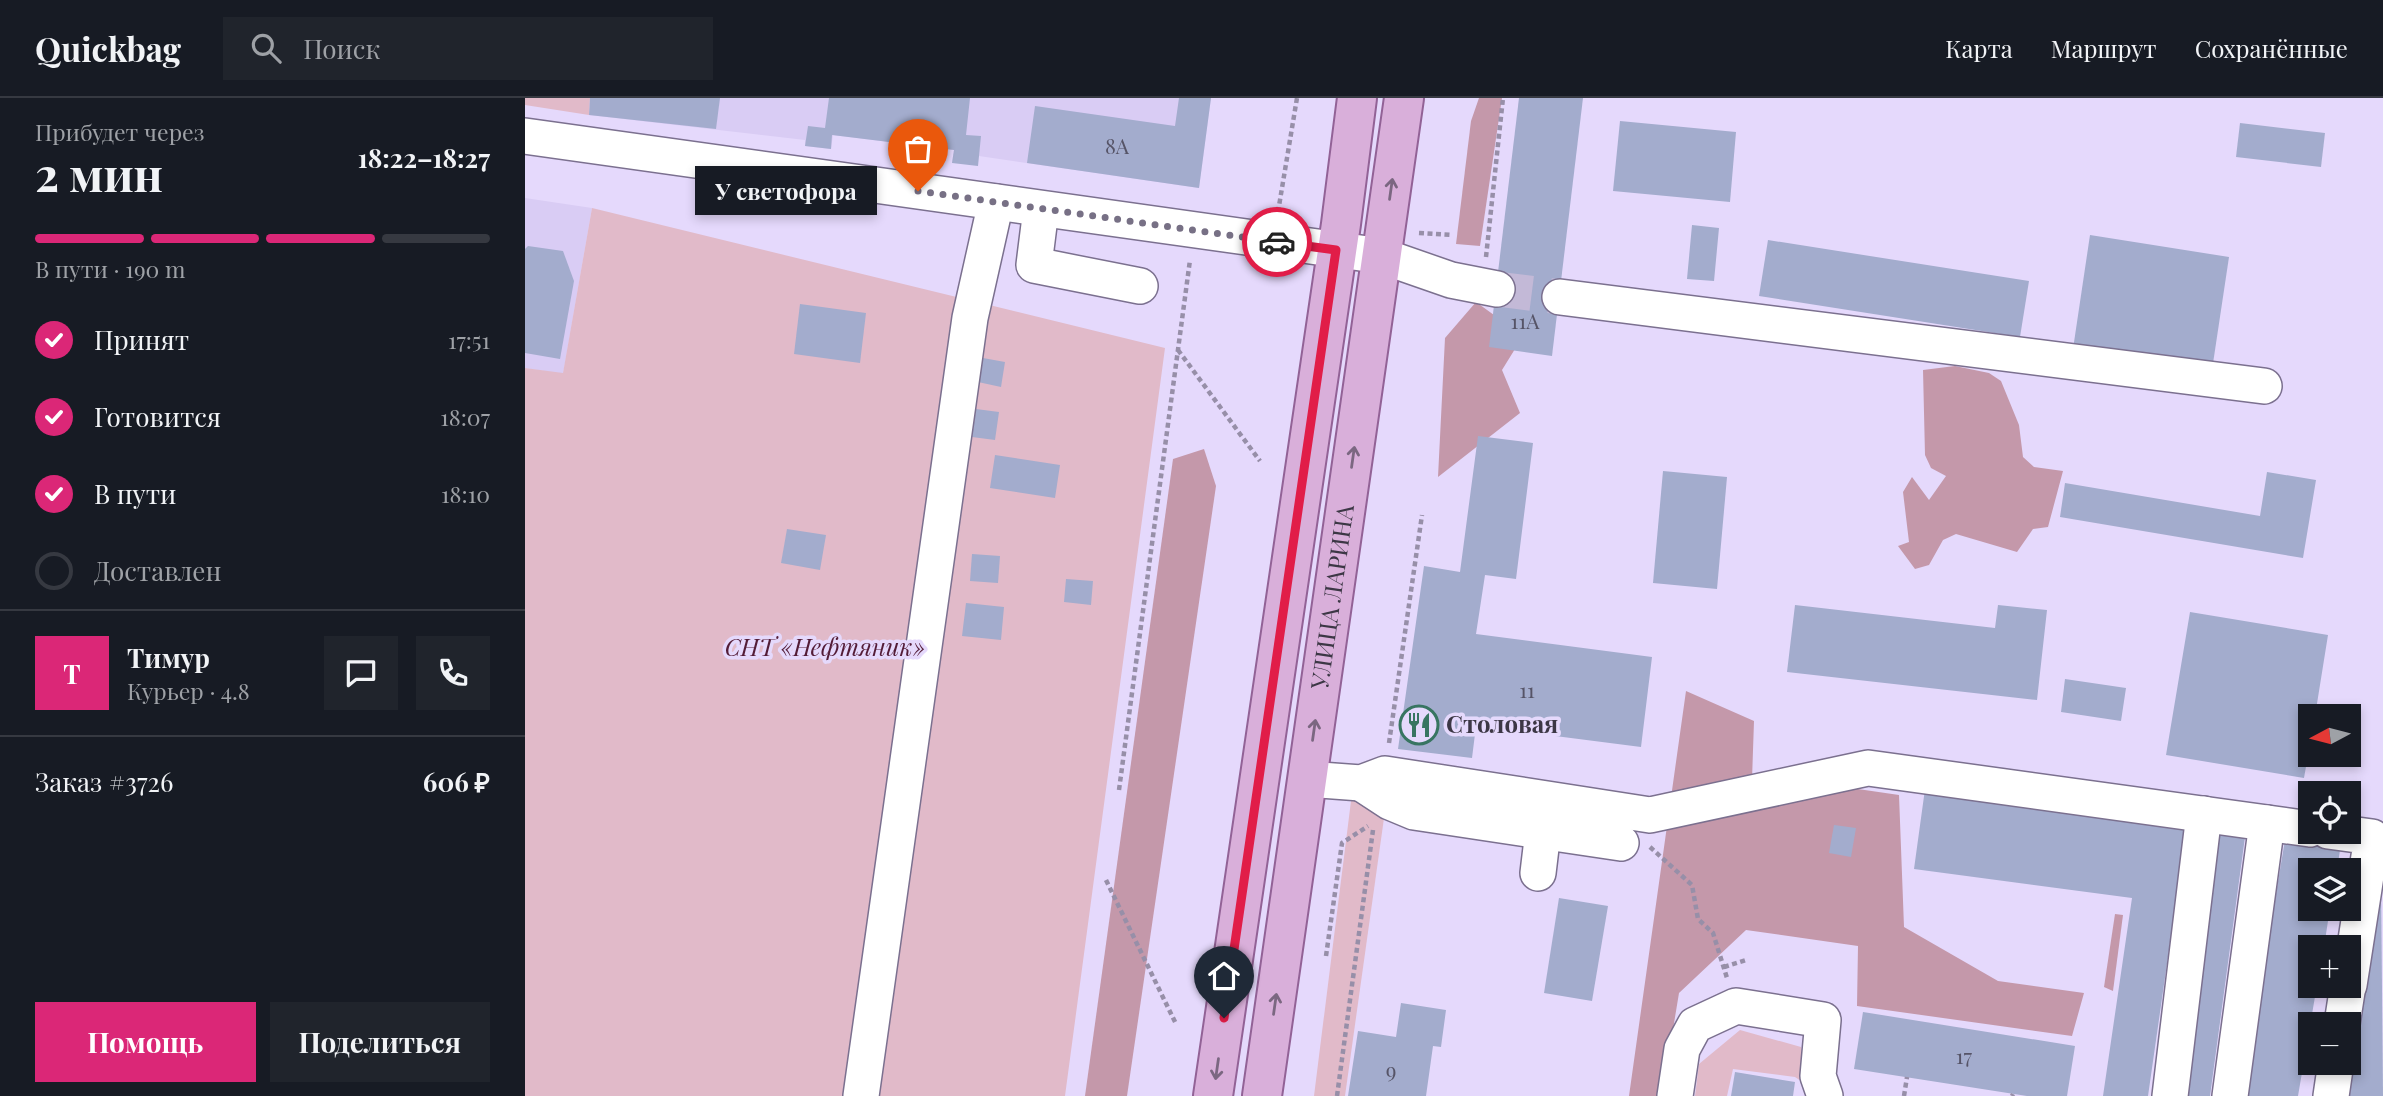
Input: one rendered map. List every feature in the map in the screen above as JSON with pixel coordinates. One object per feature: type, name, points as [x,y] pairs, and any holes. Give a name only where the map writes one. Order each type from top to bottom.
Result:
[{"type":"main road","name":"УЛИЦА ЛАРИНА","points":[[1213,1096],[1357,98]]},
{"type":"main road","name":"УЛИЦА ЛАРИНА","points":[[1262,1096],[1307,779],[1395,244],[1404,98]]},
{"type":"street","points":[[525,136],[1336,250],[1395,244],[1451,280],[1490,288]]},
{"type":"street","points":[[861,1096],[970,318],[996,202]]},
{"type":"street","points":[[1041,209],[1034,265],[1140,286]]},
{"type":"street","points":[[1560,297],[2264,386]]},
{"type":"street","points":[[1307,779],[1361,783],[1385,774],[1650,815],[1868,768],[2298,827]]},
{"type":"street","points":[[1361,783],[1390,802],[1414,811],[1621,843]]},
{"type":"street","points":[[2170,1096],[2204,814]]},
{"type":"street","points":[[2230,1096],[2267,823]]},
{"type":"street","points":[[1538,873],[1543,831]]},
{"type":"street","points":[[2357,935],[2372,837],[2361,836]]},
{"type":"street","points":[[1675,1096],[1682,1049],[1695,1025],[1736,1006],[1823,1020],[1818,1076],[1825,1096]]},
{"type":"street","points":[[2331,1096],[2334,1075]]},
{"type":"path","points":[[1285,243],[1277,216],[1297,98]]},
{"type":"path","points":[[1490,288],[1503,98]]},
{"type":"path","points":[[1119,790],[1194,230]]},
{"type":"path","points":[[1395,244],[1452,235]]},
{"type":"path","points":[[1178,349],[1260,461]]},
{"type":"path","points":[[1650,815],[1647,845],[1692,885],[1698,919],[1713,933],[1736,1006]]},
{"type":"path","points":[[1326,956],[1342,843],[1375,821]]},
{"type":"path","points":[[1106,880],[1176,1024]]},
{"type":"path","points":[[1724,967],[1746,960]]},
{"type":"path","points":[[1905,1096],[1907,1077]]},
{"type":"shaded area","points":[[590,98],[1211,98],[1199,188],[979,156],[952,163],[954,150],[833,135],[831,149],[805,146],[805,140],[589,115]]},
{"type":"shaded area","points":[[1479,98],[1502,98],[1480,246],[1456,244],[1471,121]]},
{"type":"shaded area","points":[[525,198],[592,208],[563,374],[525,368]]},
{"type":"shaded area","points":[[1476,302],[1523,336],[1502,370],[1520,413],[1438,477],[1445,338]]},
{"type":"shaded area","points":[[1955,366],[1989,373],[2001,381],[2019,425],[2023,457],[2034,467],[2063,471],[2048,527],[2033,529],[2017,552],[1956,534],[1943,540],[1929,565],[1915,569],[1898,546],[1909,542],[1903,492],[1912,477],[1929,500],[1946,476],[1931,468],[1925,455],[1923,370]]},
{"type":"shaded area","points":[[1204,449],[1216,486],[1127,1096],[1085,1096],[1173,459]]},
{"type":"shaded area","points":[[1686,691],[1754,721],[1752,780],[1899,795],[1904,927],[1998,981],[2084,993],[2072,1036],[1857,1006],[1858,946],[1746,930],[1679,993],[1662,1096],[1629,1096]]},
{"type":"shaded area","points":[[2115,914],[2123,915],[2113,991],[2104,987]]},
{"type":"green space","points":[[525,98],[590,98],[589,115],[525,105]]},
{"type":"green space","name":"СНТ «Нефтяник»","points":[[592,208],[1165,348],[1065,1096],[525,1096],[525,368],[563,373]]},
{"type":"green space","points":[[1352,793],[1385,811],[1345,1096],[1314,1096]]},
{"type":"green space","points":[[1740,1030],[1801,1047],[1807,1085],[1795,1077],[1733,1069],[1727,1096],[1695,1096],[1699,1064]]},
{"type":"building","points":[[590,98],[720,98],[716,129],[589,115]]},
{"type":"building","points":[[829,98],[970,98],[966,135],[981,136],[978,166],[952,163],[954,150],[832,135],[831,149],[805,146],[808,126],[825,128]]},
{"type":"building","points":[[1179,98],[1211,98],[1199,188],[1027,163],[1035,106],[1175,126]]},
{"type":"building","points":[[1519,98],[1583,98],[1552,356],[1489,347]]},
{"type":"building","points":[[1620,121],[1736,132],[1730,202],[1613,191]]},
{"type":"building","points":[[2240,123],[2325,133],[2321,167],[2236,157]]},
{"type":"building","points":[[1692,225],[1719,228],[1714,281],[1687,279]]},
{"type":"building","points":[[2090,235],[2229,257],[2212,370],[2073,349]]},
{"type":"building","points":[[1768,240],[2029,281],[2020,337],[1759,296]]},
{"type":"building","points":[[528,246],[563,251],[574,281],[560,359],[525,353],[525,249]]},
{"type":"building","points":[[800,304],[866,313],[860,363],[794,354]]},
{"type":"building","points":[[983,358],[1005,362],[1001,387],[978,382]]},
{"type":"building","points":[[976,409],[999,412],[995,440],[972,437]]},
{"type":"building","points":[[1478,436],[1533,443],[1516,579],[1485,575],[1476,634],[1652,657],[1641,747],[1476,726],[1472,758],[1398,749],[1424,566],[1460,572]]},
{"type":"building","points":[[995,455],[1060,465],[1055,498],[990,488]]},
{"type":"building","points":[[1663,471],[1727,477],[1717,589],[1653,583]]},
{"type":"building","points":[[2267,472],[2316,480],[2303,558],[2060,517],[2065,483],[2260,516]]},
{"type":"building","points":[[787,529],[826,535],[820,570],[781,563]]},
{"type":"building","points":[[972,554],[1000,556],[998,583],[970,581]]},
{"type":"building","points":[[1066,579],[1093,581],[1091,605],[1064,602]]},
{"type":"building","points":[[966,603],[1004,607],[1001,640],[962,636]]},
{"type":"building","points":[[1795,605],[1995,628],[1998,605],[2047,610],[2037,700],[1787,672]]},
{"type":"building","points":[[2190,612],[2328,635],[2317,704],[2298,704],[2298,767],[2306,767],[2304,778],[2166,755]]},
{"type":"building","points":[[2065,679],[2126,688],[2121,721],[2061,712]]},
{"type":"building","points":[[1925,789],[2187,824],[2148,1096],[2103,1096],[2132,898],[1914,869]]},
{"type":"building","points":[[1834,825],[1856,828],[1851,857],[1829,853]]},
{"type":"building","points":[[2215,833],[2245,837],[2210,1096],[2180,1096]]},
{"type":"building","points":[[2285,840],[2340,850],[2339,858],[2298,858],[2298,921],[2328,921],[2326,935],[2298,935],[2298,998],[2315,998],[2312,1012],[2298,1012],[2298,1075],[2302,1075],[2298,1096],[2242,1096]]},
{"type":"building","points":[[2381,880],[2383,1096],[2348,1096],[2351,1075],[2361,1075],[2361,1012]]},
{"type":"building","points":[[1559,898],[1608,906],[1592,1001],[1544,993]]},
{"type":"building","points":[[1401,1003],[1446,1010],[1441,1047],[1433,1046],[1426,1096],[1348,1096],[1358,1031],[1396,1037]]},
{"type":"building","points":[[1863,1012],[2075,1046],[2067,1096],[2027,1096],[1854,1069]]},
{"type":"building","points":[[1735,1072],[1795,1082],[1793,1096],[1731,1096]]},
{"type":"tunnel","points":[[1497,289],[1560,297]]},
{"type":"way so far","points":[[918,191],[1277,242]]},
{"type":"place","name":"У светофора","points":[[918,191]]},
{"type":"place","name":"Столовая","points":[[1419,725]]},
{"type":"route","points":[[1224,1018],[1336,250],[1277,242]]}]
